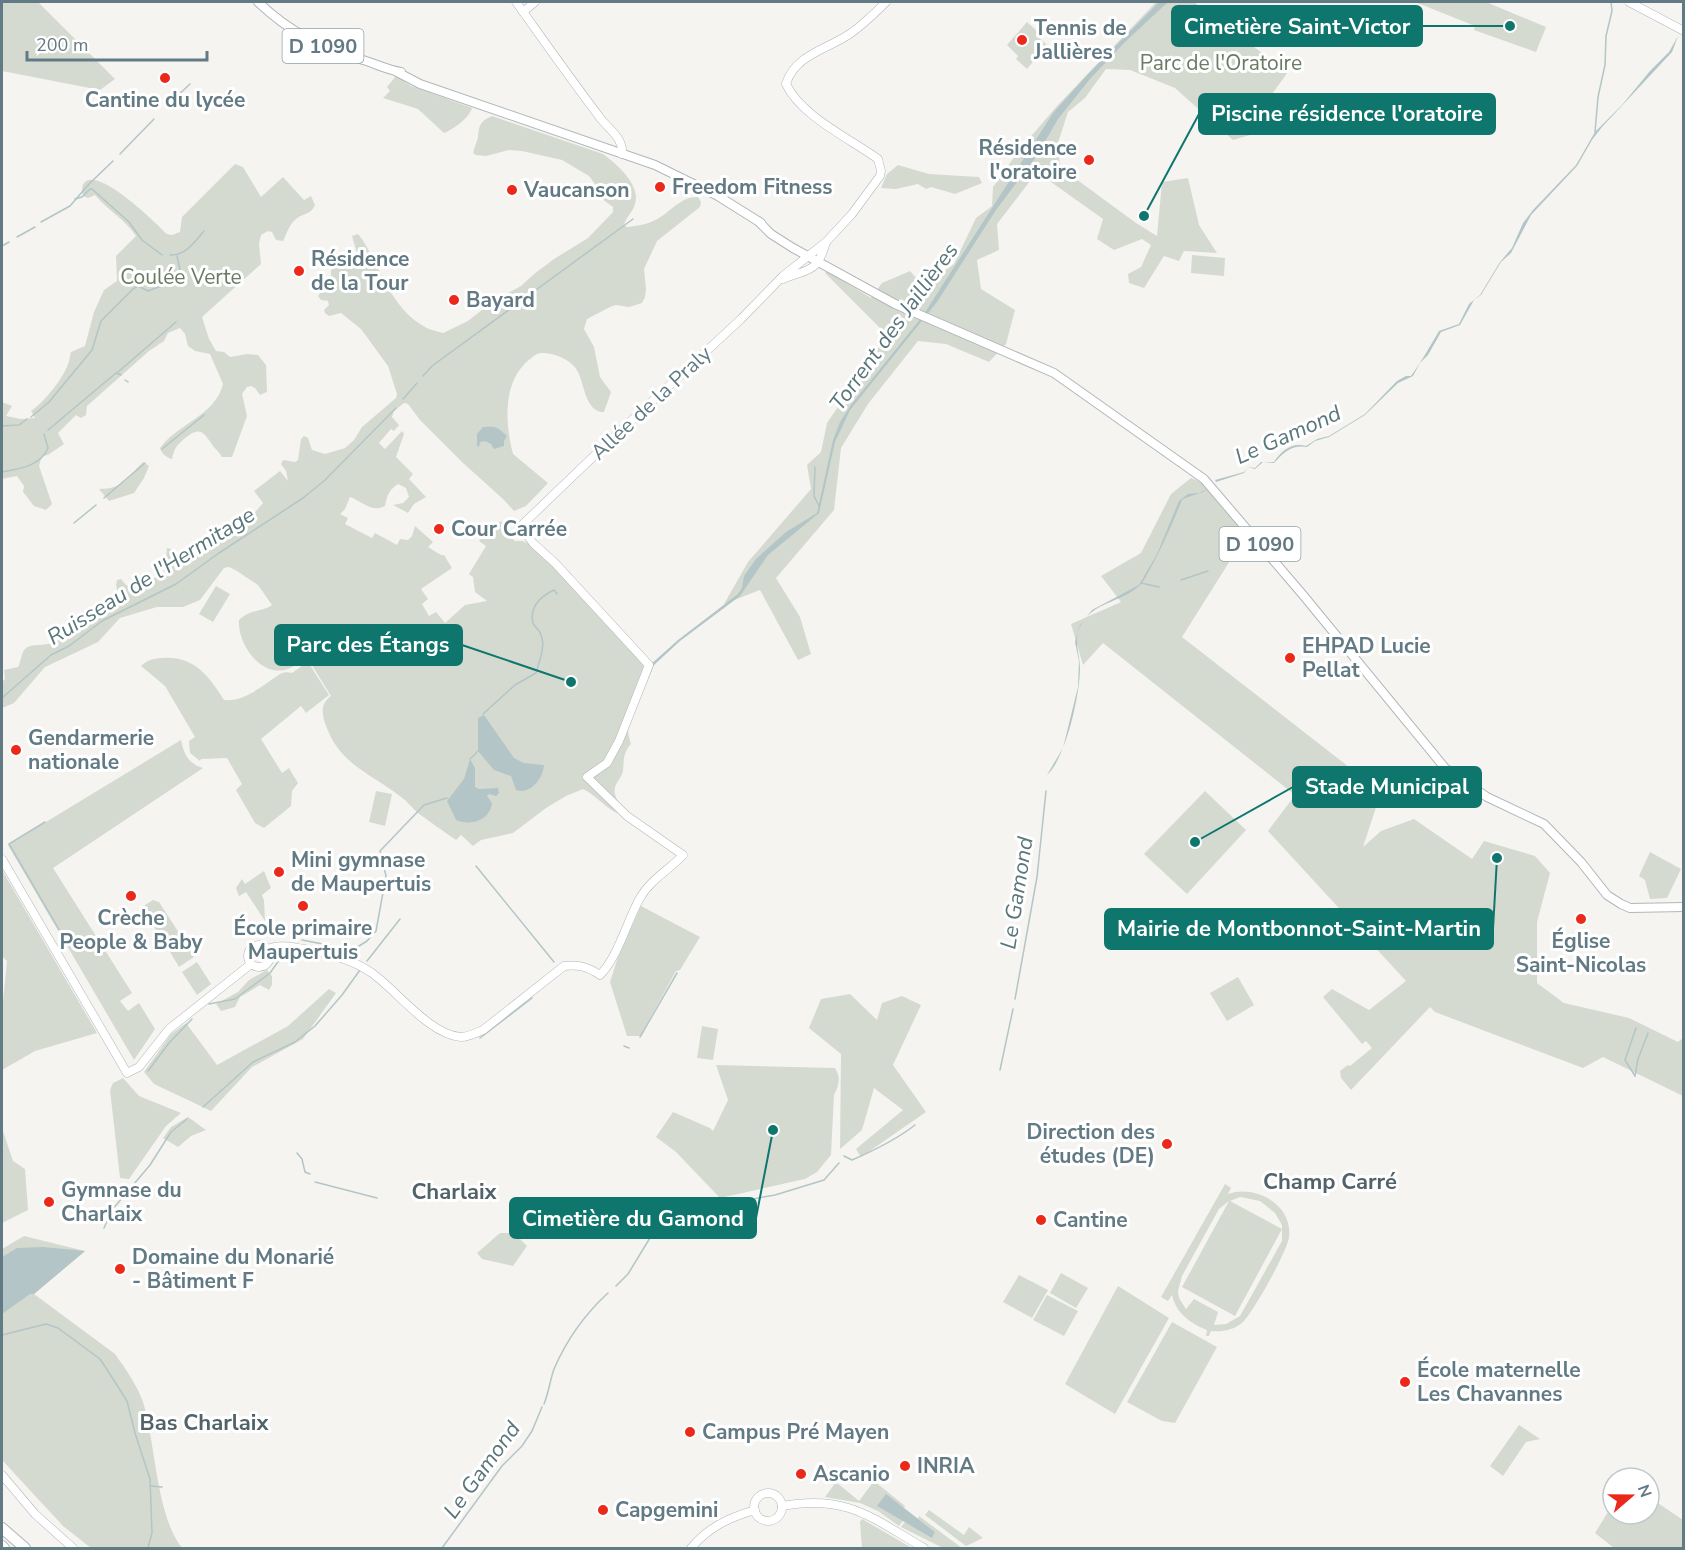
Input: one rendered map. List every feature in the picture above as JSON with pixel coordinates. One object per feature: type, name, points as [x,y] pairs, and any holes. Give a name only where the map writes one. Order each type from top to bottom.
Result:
[{"type":"highway","points":[[2,1528],[25,1548]]},
{"type":"main road","name":"D 1090","points":[[258,2],[294,32],[322,45],[513,112],[531,119],[538,125],[655,165],[718,196],[888,301],[1050,371],[1204,479],[1444,768],[1474,789],[1544,824],[1581,862],[1607,895],[1621,904],[1630,908],[1683,907]]},
{"type":"street","points":[[516,2],[595,111],[618,138],[622,146],[622,153]]},
{"type":"street","points":[[524,12],[535,2]]},
{"type":"street","name":"Allée de la Praly","points":[[268,949],[285,946],[328,953],[360,966],[372,973],[437,1027],[446,1033],[462,1037],[483,1030],[564,966],[578,965],[600,975],[609,966],[640,898],[658,877],[683,855],[627,816],[589,779],[607,763],[619,741],[649,665],[555,563],[533,543],[525,532],[523,524],[779,281],[799,270],[811,270],[814,257],[870,191],[880,176],[878,159],[802,105],[790,93],[786,84],[789,75],[800,62],[849,35],[886,2]]},
{"type":"street","points":[[1629,2],[1683,31]]},
{"type":"street","points":[[2,859],[128,1073],[139,1067],[169,1029],[251,964]]},
{"type":"street","points":[[258,945],[268,949],[270,958],[266,966],[258,968],[251,964],[248,956],[251,949],[258,945]]},
{"type":"street","points":[[2,1475],[35,1514],[73,1548]]},
{"type":"street","points":[[769,1493],[778,1498],[782,1506],[780,1516],[768,1521],[759,1518],[755,1510],[757,1499],[769,1493]]},
{"type":"street","points":[[782,1506],[814,1503],[841,1505],[869,1515],[924,1548]]},
{"type":"street","points":[[691,1548],[715,1525],[736,1515],[755,1510]]},
{"type":"green space","points":[[2,2],[38,2],[115,79],[100,90],[2,71]]},
{"type":"green space","name":"Parc de l'Oratoire","points":[[1156,2],[1197,2],[1195,3],[1288,72],[1261,109],[1272,118],[1269,122],[1243,108],[1230,110],[1242,116],[1250,135],[1233,140],[1175,88],[1130,70],[1106,69],[1085,98],[1068,112],[1057,146],[1061,168],[1157,236],[1162,182],[1188,178],[1199,225],[1217,253],[1184,251],[1179,261],[1164,256],[1144,288],[1129,283],[1128,274],[1141,267],[1151,245],[1142,239],[1114,250],[1097,239],[1103,219],[1037,172],[997,224],[999,250],[977,260],[981,289],[1015,310],[1006,344],[989,362],[946,344],[918,341],[868,404],[841,448],[834,510],[776,578],[800,617],[811,654],[798,660],[760,590],[724,604],[748,562],[811,489],[807,465],[821,452],[827,423],[887,335],[825,273],[827,271],[871,298],[882,283],[910,271],[929,292],[943,272],[954,264],[976,218],[992,206],[993,187],[1020,149],[1057,106]]},
{"type":"green space","points":[[1415,2],[1486,2],[1546,27],[1536,52],[1474,30],[1475,26]]},
{"type":"green space","points":[[1027,22],[1047,45],[1027,69],[1016,59],[1018,56],[1007,45]]},
{"type":"green space","points":[[396,76],[411,86],[472,108],[461,123],[444,133],[418,109],[383,98],[390,91],[387,87]]},
{"type":"green space","points":[[492,116],[609,158],[631,182],[636,197],[633,210],[624,225],[627,227],[651,222],[679,203],[691,198],[698,197],[701,202],[700,207],[657,241],[644,269],[646,289],[642,303],[629,307],[616,305],[587,319],[584,329],[594,347],[600,377],[611,392],[604,412],[593,408],[578,372],[558,356],[547,353],[537,354],[521,368],[514,379],[507,416],[513,454],[548,483],[526,506],[514,511],[420,420],[408,404],[404,403],[394,411],[392,417],[399,425],[394,431],[391,429],[379,443],[385,449],[402,431],[404,434],[396,457],[413,474],[409,479],[426,497],[414,504],[408,513],[393,505],[403,503],[409,497],[406,488],[398,484],[389,493],[385,506],[372,508],[350,497],[340,514],[348,518],[345,524],[372,538],[375,533],[397,545],[400,539],[408,540],[412,536],[415,526],[433,542],[428,547],[444,555],[452,568],[421,589],[428,599],[422,604],[429,616],[436,612],[445,623],[465,605],[487,601],[475,592],[473,577],[469,574],[486,546],[479,541],[490,524],[504,521],[508,526],[504,531],[515,541],[523,541],[538,549],[598,616],[633,648],[643,667],[630,706],[628,729],[631,744],[625,754],[622,773],[615,790],[621,806],[617,813],[583,789],[546,808],[513,833],[481,840],[473,846],[461,835],[456,840],[418,813],[389,788],[355,766],[337,747],[323,716],[323,706],[331,696],[303,651],[297,664],[286,670],[265,667],[256,661],[243,642],[239,620],[243,616],[272,605],[258,585],[229,567],[224,568],[200,600],[183,607],[157,607],[120,618],[98,642],[45,667],[14,703],[2,708],[4,670],[18,667],[27,647],[50,644],[63,637],[85,609],[94,607],[101,612],[113,608],[118,594],[117,580],[121,579],[127,586],[137,580],[143,585],[147,584],[165,570],[167,548],[171,549],[175,570],[179,569],[216,535],[239,531],[263,503],[254,491],[280,471],[288,481],[286,471],[281,464],[283,460],[295,462],[298,460],[301,439],[304,436],[308,438],[312,450],[325,454],[345,448],[354,440],[362,427],[396,398],[397,394],[388,366],[361,329],[341,313],[329,316],[325,313],[324,310],[329,305],[328,301],[321,300],[318,296],[331,279],[334,263],[351,258],[357,253],[352,236],[358,234],[362,239],[395,299],[403,309],[425,327],[443,333],[468,321],[493,301],[521,286],[554,259],[588,238],[613,212],[613,207],[602,199],[598,188],[589,176],[562,160],[522,151],[509,150],[486,156],[473,153],[481,124]]},
{"type":"green space","name":"Coulée Verte","points":[[235,164],[243,167],[261,197],[283,177],[304,200],[311,196],[315,205],[311,211],[294,221],[283,241],[276,240],[272,232],[268,231],[261,235],[259,244],[261,264],[202,317],[209,339],[216,351],[224,352],[230,357],[258,355],[266,365],[267,392],[260,395],[251,386],[247,387],[242,394],[247,416],[232,457],[222,457],[201,432],[189,435],[179,444],[172,459],[164,455],[160,448],[176,432],[212,404],[223,384],[210,354],[195,351],[188,346],[185,334],[180,328],[168,333],[164,341],[149,351],[87,406],[86,415],[81,418],[76,415],[58,433],[64,444],[48,455],[42,456],[39,466],[52,504],[46,510],[34,506],[23,492],[24,486],[17,476],[2,479],[2,402],[12,406],[6,416],[21,419],[35,418],[31,411],[59,381],[67,367],[71,352],[85,346],[94,312],[104,290],[117,281],[116,256],[136,236],[95,195],[88,198],[83,196],[82,189],[85,182],[92,180],[114,189],[167,234],[172,235],[180,232],[182,217]]},
{"type":"green space","points":[[898,165],[929,174],[979,177],[982,183],[955,194],[931,187],[926,189],[918,184],[896,189],[881,188],[887,174]]},
{"type":"green space","points":[[1192,255],[1225,258],[1224,276],[1191,273]]},
{"type":"green space","points":[[143,462],[149,466],[134,493],[109,501],[99,489],[119,485]]},
{"type":"green space","points":[[1191,478],[1218,489],[1250,529],[1182,637],[1381,792],[1363,847],[1381,831],[1414,819],[1472,859],[1484,841],[1535,856],[1550,873],[1537,922],[1537,983],[1564,1003],[1629,1018],[1678,1042],[1683,1038],[1683,1096],[1603,1057],[1583,1068],[1435,1012],[1430,1007],[1351,1090],[1341,1078],[1340,1071],[1372,1048],[1366,1041],[1362,1044],[1323,997],[1332,989],[1369,1010],[1406,981],[1268,831],[1295,795],[1103,643],[1083,665],[1071,624],[1121,602],[1101,576],[1141,553],[1171,494]]},
{"type":"green space","points":[[216,586],[230,594],[213,622],[199,614]]},
{"type":"green space","points":[[303,654],[329,695],[306,713],[301,706],[261,739],[282,773],[289,768],[298,783],[292,791],[291,806],[264,828],[255,823],[236,790],[242,784],[227,758],[201,759],[200,761],[190,753],[189,741],[195,737],[165,686],[141,666],[157,658],[184,660],[200,669],[224,700],[232,700],[254,692],[280,674],[292,673],[303,665],[301,657]]},
{"type":"green space","points":[[181,740],[188,758],[203,768],[53,868],[132,993],[120,1001],[128,1011],[139,1003],[155,1029],[134,1060],[8,845]]},
{"type":"green space","points":[[376,791],[392,794],[385,826],[369,822]]},
{"type":"green space","points":[[1205,791],[1246,830],[1187,894],[1144,854]]},
{"type":"green space","points":[[1650,852],[1681,869],[1667,898],[1650,899],[1645,880],[1639,876]]},
{"type":"green space","points":[[2,870],[97,1033],[35,1051],[2,1070],[2,1011],[7,961],[2,956]]},
{"type":"green space","points":[[264,871],[271,888],[262,895],[265,921],[246,892],[239,896],[236,888],[242,879],[245,884]]},
{"type":"green space","points":[[153,900],[159,902],[179,933],[177,940],[170,945],[164,943],[144,911],[145,905]]},
{"type":"green space","points":[[641,906],[700,937],[680,970],[676,971],[640,1036],[627,1036],[610,982],[617,960]]},
{"type":"green space","points":[[178,941],[185,943],[194,957],[179,967],[170,952],[171,946]]},
{"type":"green space","points":[[197,962],[211,984],[197,995],[182,972]]},
{"type":"green space","points":[[267,970],[272,976],[272,985],[269,990],[260,985],[240,997],[235,1007],[221,1011],[216,1004],[238,992],[249,980]]},
{"type":"green space","points":[[1238,977],[1254,1005],[1227,1021],[1210,993]]},
{"type":"green space","points":[[329,989],[336,993],[303,1039],[252,1067],[211,1111],[154,1084],[144,1072],[171,1034],[186,1023],[217,1065],[288,1026]]},
{"type":"green space","points":[[850,994],[877,1020],[882,1003],[902,996],[921,1005],[893,1065],[926,1112],[861,1157],[856,1149],[903,1110],[874,1088],[862,1130],[840,1149],[841,1054],[809,1028],[821,999]]},
{"type":"green space","points":[[702,1026],[718,1029],[713,1060],[697,1058]]},
{"type":"green space","points":[[716,1065],[835,1068],[839,1082],[834,1095],[831,1155],[817,1172],[805,1179],[720,1198],[676,1152],[656,1137],[673,1112],[713,1131],[728,1100]]},
{"type":"green space","points":[[123,1078],[139,1096],[181,1113],[166,1126],[129,1179],[120,1178],[110,1090],[113,1083]]},
{"type":"green space","points":[[188,1117],[206,1130],[191,1136],[178,1147],[163,1138],[171,1127]]},
{"type":"green space","points":[[2,1128],[13,1161],[25,1169],[28,1210],[2,1223]]},
{"type":"green space","points":[[1225,1184],[1231,1188],[1228,1194],[1250,1192],[1261,1195],[1279,1207],[1285,1215],[1289,1226],[1289,1237],[1283,1255],[1247,1318],[1239,1325],[1228,1330],[1211,1331],[1209,1336],[1206,1336],[1207,1330],[1195,1325],[1185,1317],[1177,1307],[1172,1295],[1168,1301],[1161,1297]],"holes":[[[1240,1197],[1260,1201],[1275,1213],[1282,1229],[1230,1201]],[[1229,1201],[1182,1287],[1235,1316],[1282,1229],[1282,1241],[1240,1316],[1226,1324],[1214,1325],[1218,1312],[1194,1299],[1186,1309],[1179,1298],[1178,1291],[1182,1276],[1219,1209]]]},
{"type":"green space","points":[[500,1233],[514,1233],[527,1246],[513,1266],[482,1259],[477,1253]]},
{"type":"green space","points":[[24,1236],[85,1251],[34,1294],[115,1354],[134,1383],[143,1402],[167,1517],[173,1534],[182,1548],[91,1548],[63,1526],[2,1460],[2,1249]]},
{"type":"green space","points":[[1061,1273],[1088,1288],[1076,1308],[1050,1293]]},
{"type":"green space","points":[[1019,1275],[1048,1290],[1032,1318],[1003,1302]]},
{"type":"green space","points":[[1118,1286],[1169,1318],[1115,1414],[1065,1384]]},
{"type":"green space","points":[[1047,1295],[1078,1311],[1064,1336],[1033,1320]]},
{"type":"green space","points":[[1172,1322],[1217,1347],[1175,1423],[1162,1421],[1127,1402]]},
{"type":"green space","points":[[1519,1425],[1540,1439],[1526,1442],[1503,1476],[1490,1466]]},
{"type":"green space","points":[[874,1481],[905,1506],[904,1508],[886,1495],[878,1506],[903,1521],[899,1526],[878,1511],[860,1503],[825,1497],[836,1482],[859,1501]]},
{"type":"green space","points":[[1661,1505],[1683,1520],[1683,1548],[1614,1548],[1595,1533],[1601,1523],[1601,1526],[1661,1526]]},
{"type":"green space","points":[[929,1510],[964,1535],[969,1527],[983,1538],[966,1546],[925,1515]]},
{"type":"green space","points":[[919,1516],[962,1548],[943,1548],[901,1527],[905,1522],[932,1537],[935,1532],[918,1519]]},
{"type":"green space","points":[[862,1519],[912,1548],[862,1548],[860,1522]]},
{"type":"shaded area","points":[[1159,2],[1168,2],[1090,79],[1058,119],[1036,157],[996,210],[937,302],[850,410],[835,442],[819,513],[768,555],[740,596],[680,641],[654,665],[617,753],[606,769],[592,779],[606,766],[650,665],[678,640],[738,594],[742,588],[744,576],[756,559],[786,532],[817,513],[833,440],[840,422],[851,405],[922,317],[1053,113]]},
{"type":"shaded area","points":[[1678,36],[1672,52],[1602,127],[1577,166],[1531,215],[1511,253],[1501,262],[1481,295],[1474,300],[1460,325],[1441,332],[1413,376],[1398,383],[1365,415],[1329,437],[1315,441],[1307,447],[1292,448],[1274,463],[1263,462],[1274,462],[1280,454],[1292,446],[1306,446],[1317,439],[1329,436],[1365,414],[1397,381],[1411,376],[1439,331],[1459,324],[1469,304],[1480,295],[1500,262],[1512,248],[1523,223],[1533,210],[1576,165],[1595,132],[1669,52]]},
{"type":"shaded area","points":[[483,427],[495,427],[507,436],[504,446],[494,449],[485,441],[480,442],[479,447],[477,446],[477,434]]},
{"type":"shaded area","points":[[1248,467],[1244,473],[1216,482],[1215,480],[1244,472]]},
{"type":"shaded area","points":[[1207,489],[1202,492],[1182,500],[1158,554],[1140,585],[1132,592],[1091,612],[1085,619],[1092,610],[1139,585],[1157,554],[1179,501],[1188,494],[1199,493]]},
{"type":"shaded area","points":[[1085,619],[1077,637],[1079,660],[1075,642],[1080,625]]},
{"type":"shaded area","points":[[1079,661],[1078,693],[1071,725],[1063,747],[1078,687]]},
{"type":"shaded area","points":[[484,715],[514,758],[524,763],[544,765],[541,776],[531,788],[516,790],[511,776],[494,770],[478,751],[478,718]]},
{"type":"shaded area","points":[[1063,749],[1054,767],[1047,775]]},
{"type":"shaded area","points":[[470,759],[475,768],[475,787],[479,789],[498,788],[499,793],[496,796],[489,794],[487,796],[492,803],[488,814],[483,818],[473,822],[461,822],[456,820],[447,801],[464,779]]},
{"type":"shaded area","points":[[43,1247],[85,1251],[34,1294],[30,1294],[2,1314],[2,1257],[17,1248]]},
{"type":"shaded area","points":[[886,1494],[935,1532],[932,1538],[877,1506]]},
{"type":"waterway","points":[[1595,132],[1598,97],[1605,65],[1606,36],[1612,11],[1611,2]]},
{"type":"waterway","points":[[171,102],[190,84]]},
{"type":"waterway","points":[[120,154],[154,119]]},
{"type":"waterway","points":[[41,222],[70,206],[113,161]]},
{"type":"waterway","points":[[75,199],[82,197],[92,189],[129,222],[142,240],[162,255]]},
{"type":"waterway","name":"Ruisseau de l'Hermitage","points":[[423,376],[432,366],[633,219]]},
{"type":"waterway","points":[[17,237],[35,227]]},
{"type":"waterway","points":[[170,255],[185,251],[204,231]]},
{"type":"waterway","points":[[2,246],[9,242]]},
{"type":"waterway","points":[[177,256],[181,274],[177,279]]},
{"type":"waterway","points":[[31,417],[49,402],[92,350],[101,321],[133,289],[138,286],[148,291],[172,282]]},
{"type":"waterway","points":[[118,372],[176,322]]},
{"type":"waterway","points":[[48,430],[116,373],[121,375]]},
{"type":"waterway","name":"Ruisseau de l'Hermitage","points":[[403,399],[417,383]]},
{"type":"waterway","name":"Ruisseau de l'Hermitage","points":[[2,698],[51,655],[69,646],[102,621],[176,584],[303,498],[325,480],[396,408]]},
{"type":"waterway","points":[[162,449],[204,415]]},
{"type":"waterway","points":[[2,426],[19,425],[27,419]]},
{"type":"waterway","points":[[2,472],[29,466],[40,459],[48,448],[44,434]]},
{"type":"waterway","points":[[104,498],[145,463]]},
{"type":"waterway","points":[[815,467],[814,496],[819,506]]},
{"type":"waterway","points":[[74,523],[96,505]]},
{"type":"waterway","points":[[1181,580],[1208,571]]},
{"type":"waterway","points":[[1141,583],[1159,587]]},
{"type":"waterway","points":[[483,714],[515,685],[536,673],[543,644],[540,633],[533,623],[534,607],[545,595],[554,590],[557,594]]},
{"type":"waterway","points":[[470,759],[478,751]]},
{"type":"waterway","name":"Le Gamond","points":[[1015,999],[1037,877],[1046,791]]},
{"type":"waterway","points":[[351,951],[367,941],[376,931],[386,876],[380,851],[424,805],[447,798]]},
{"type":"waterway","points":[[45,822],[9,844],[65,940]]},
{"type":"waterway","points":[[476,866],[554,962]]},
{"type":"waterway","name":"Torrent des Jaillières","points":[[367,961],[400,919]]},
{"type":"waterway","points":[[302,940],[333,946]]},
{"type":"waterway","points":[[209,1004],[235,999],[270,973],[285,952]]},
{"type":"waterway","name":"Torrent des Jaillières","points":[[203,1107],[253,1062],[295,1042],[315,1026],[360,970]]},
{"type":"waterway","points":[[640,1037],[677,973]]},
{"type":"waterway","points":[[480,1038],[532,998]]},
{"type":"waterway","name":"Le Gamond","points":[[1000,1070],[1013,1009]]},
{"type":"waterway","points":[[148,1071],[169,1043],[192,1019]]},
{"type":"waterway","points":[[1635,1076],[1625,1060],[1636,1028]]},
{"type":"waterway","points":[[1635,1076],[1638,1059],[1648,1033]]},
{"type":"waterway","points":[[624,1046],[629,1048]]},
{"type":"waterway","points":[[104,1228],[112,1210],[150,1165],[171,1132],[187,1119]]},
{"type":"waterway","name":"Le Gamond","points":[[844,1156],[852,1160],[885,1144],[915,1125]]},
{"type":"waterway","points":[[297,1153],[302,1159],[305,1172],[310,1174]]},
{"type":"waterway","name":"Le Gamond","points":[[616,1286],[628,1274],[656,1228],[671,1217],[692,1210],[775,1195],[824,1180],[839,1163]]},
{"type":"waterway","points":[[315,1182],[377,1198]]},
{"type":"waterway","name":"Le Gamond","points":[[544,1404],[554,1369],[565,1347],[584,1318],[608,1293]]},
{"type":"waterway","points":[[2,1335],[46,1324],[58,1328],[100,1359],[127,1401],[150,1479],[152,1533],[148,1548]]},
{"type":"waterway","name":"Le Gamond","points":[[442,1548],[502,1466],[522,1446],[532,1431],[542,1407]]},
{"type":"waterway","points":[[151,1486],[162,1487]]},
{"type":"place","name":"Cimetière Saint-Victor","points":[[1510,26]]},
{"type":"place","name":"Tennis de Jallières","points":[[1022,40]]},
{"type":"place","name":"Cantine du lycée","points":[[165,78]]},
{"type":"place","name":"Résidence l'oratoire","points":[[1089,160]]},
{"type":"place","name":"Freedom Fitness","points":[[660,187]]},
{"type":"place","name":"Vaucanson","points":[[512,190]]},
{"type":"place","name":"Piscine résidence l'oratoire","points":[[1144,216]]},
{"type":"place","name":"Résidence de la Tour","points":[[299,271]]},
{"type":"place","name":"Bayard","points":[[454,300]]},
{"type":"place","name":"Cour Carrée","points":[[439,529]]},
{"type":"place","name":"EHPAD Lucie Pellat","points":[[1290,658]]},
{"type":"place","name":"Parc des Étangs","points":[[571,682]]},
{"type":"place","name":"Gendarmerie nationale","points":[[16,750]]},
{"type":"place","name":"Stade Municipal","points":[[1195,842]]},
{"type":"place","name":"Mairie de Montbonnot-Saint-Martin","points":[[1497,858]]},
{"type":"place","name":"Mini gymnase de Maupertuis","points":[[279,872]]},
{"type":"place","name":"Crèche People & Baby","points":[[131,896]]},
{"type":"place","name":"École primaire Maupertuis","points":[[303,906]]},
{"type":"place","name":"Église Saint-Nicolas","points":[[1581,919]]},
{"type":"place","name":"Cimetière du Gamond","points":[[773,1130]]},
{"type":"place","name":"Direction des études (DE)","points":[[1167,1144]]},
{"type":"place","name":"Gymnase du Charlaix","points":[[49,1202]]},
{"type":"place","name":"Cantine","points":[[1041,1220]]},
{"type":"place","name":"Domaine du Monarié - Bâtiment F","points":[[120,1269]]},
{"type":"place","name":"École maternelle Les Chavannes","points":[[1405,1382]]},
{"type":"place","name":"Campus Pré Mayen","points":[[690,1432]]},
{"type":"place","name":"INRIA","points":[[905,1466]]},
{"type":"place","name":"Ascanio","points":[[801,1474]]},
{"type":"place","name":"Capgemini","points":[[603,1510]]},
{"type":"district","name":"Champ Carré","points":[[1330,1182]]},
{"type":"district","name":"Charlaix","points":[[454,1192]]},
{"type":"district","name":"Bas Charlaix","points":[[204,1423]]}]
